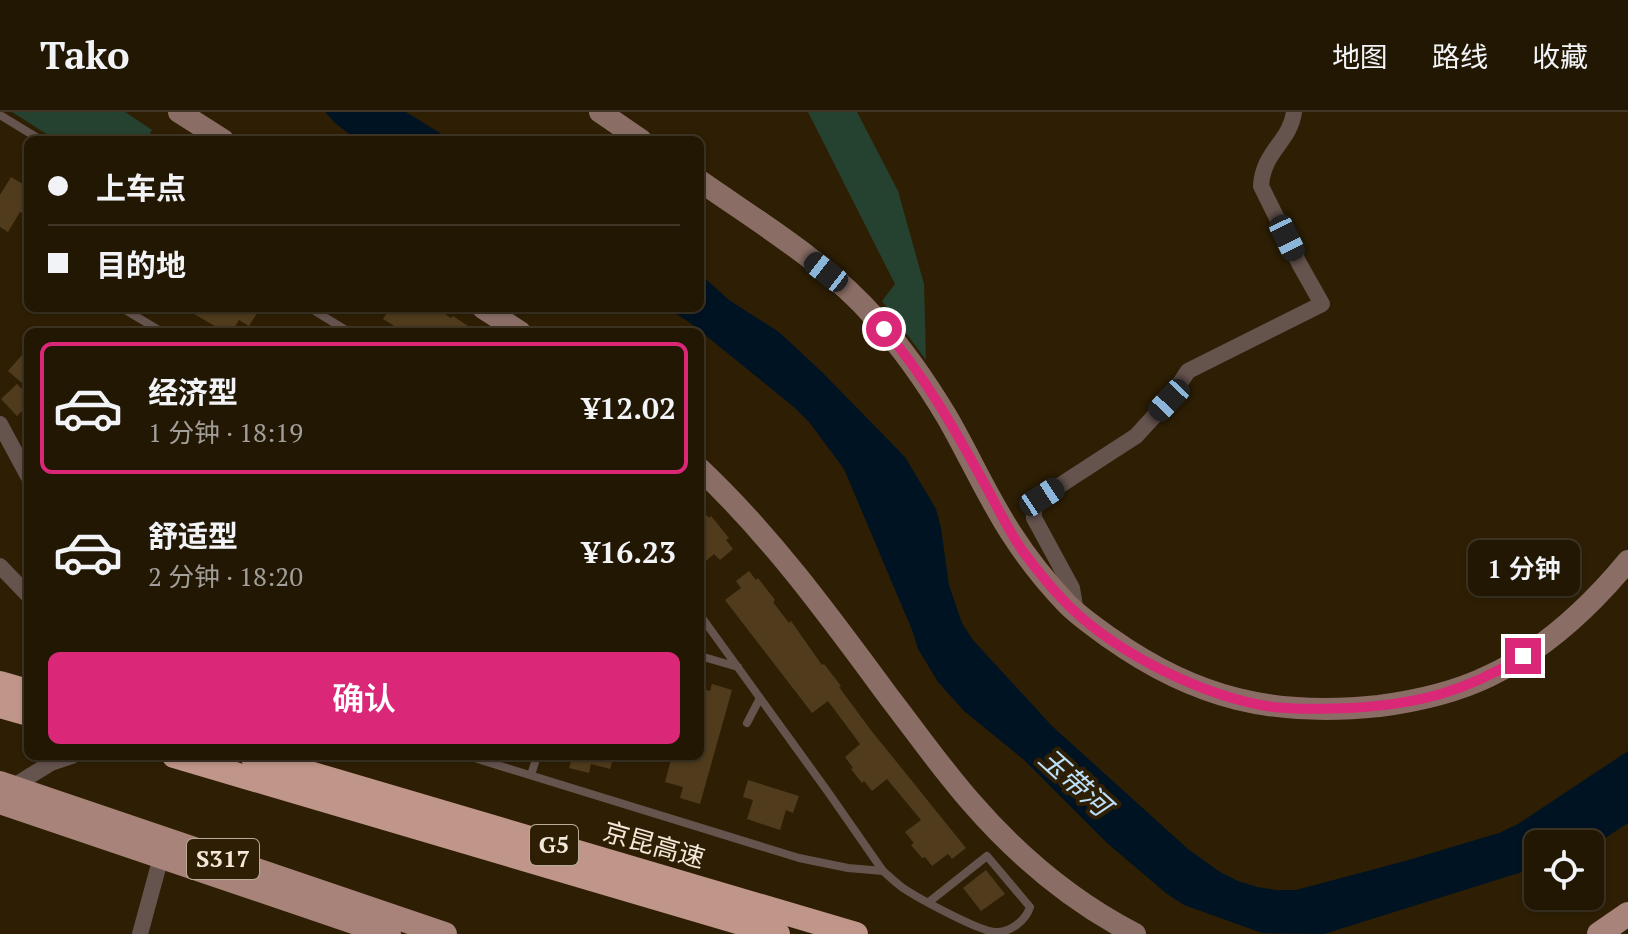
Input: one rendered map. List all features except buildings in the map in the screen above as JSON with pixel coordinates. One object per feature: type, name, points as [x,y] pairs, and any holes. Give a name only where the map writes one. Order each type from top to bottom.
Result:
[{"type":"highway","points":[[0,683],[24,690]]},
{"type":"highway","points":[[0,706],[24,713]]},
{"type":"highway","name":"京昆高速","points":[[188,760],[778,934]]},
{"type":"highway","name":"京昆高速","points":[[266,760],[856,934]]},
{"type":"main road","name":"S317","points":[[4,791],[161,857],[389,934]]},
{"type":"main road","name":"S317","points":[[4,791],[445,934]]},
{"type":"main road","points":[[1599,934],[1628,914]]},
{"type":"street","points":[[179,112],[217,136]]},
{"type":"street","points":[[600,112],[635,136]]},
{"type":"street","points":[[1076,612],[1072,588],[1034,518],[1036,503],[1136,436],[1169,400],[1188,371],[1322,304],[1261,186],[1267,161],[1283,139],[1294,112]]},
{"type":"street","points":[[704,184],[796,249],[873,315],[933,394],[1010,532],[1038,570],[1076,612],[1141,659],[1185,681],[1224,696],[1289,709],[1396,704],[1440,695],[1492,675],[1562,628],[1595,598],[1628,561]]},
{"type":"street","points":[[489,312],[514,328]]},
{"type":"street","points":[[0,424],[24,469]]},
{"type":"street","points":[[704,473],[769,540],[944,769],[988,821],[1056,883],[1135,934]]},
{"type":"street","points":[[0,566],[24,591]]},
{"type":"street","points":[[4,791],[60,760]]},
{"type":"street","points":[[140,934],[161,857]]},
{"type":"lane","points":[[0,115],[34,136]]},
{"type":"lane","points":[[128,312],[150,328]]},
{"type":"lane","points":[[316,312],[342,328]]},
{"type":"lane","points":[[704,620],[883,871],[905,889],[929,902],[971,924],[994,932],[1007,930],[1023,920],[1030,907],[987,856],[929,902]]},
{"type":"lane","points":[[704,657],[738,667]]},
{"type":"lane","points":[[747,723],[760,698]]},
{"type":"lane","points":[[481,760],[799,858],[883,871]]},
{"type":"lane","points":[[531,775],[536,760]]},
{"type":"green space","points":[[12,112],[125,112],[152,130],[148,136],[50,136]]},
{"type":"green space","points":[[808,112],[857,112],[898,191],[924,284],[926,360],[882,301],[895,284]]},
{"type":"water","points":[[325,112],[406,112],[445,136],[352,136]]},
{"type":"water","name":"玉带河","points":[[704,278],[729,300],[779,332],[905,457],[936,509],[949,585],[962,623],[973,640],[1052,726],[1188,849],[1220,872],[1257,887],[1296,890],[1405,861],[1499,833],[1518,824],[1628,751],[1628,823],[1604,839],[1604,830],[1524,830],[1524,871],[1324,934],[1262,933],[1184,905],[1107,843],[1024,760],[964,711],[938,682],[918,649],[844,469],[795,408],[704,334],[704,328],[696,328],[673,312],[704,312]]},
{"type":"route","points":[[884,329],[933,394],[1010,532],[1038,570],[1076,612],[1141,659],[1224,696],[1289,709],[1326,709],[1396,704],[1440,695],[1492,675],[1523,656]]}]
